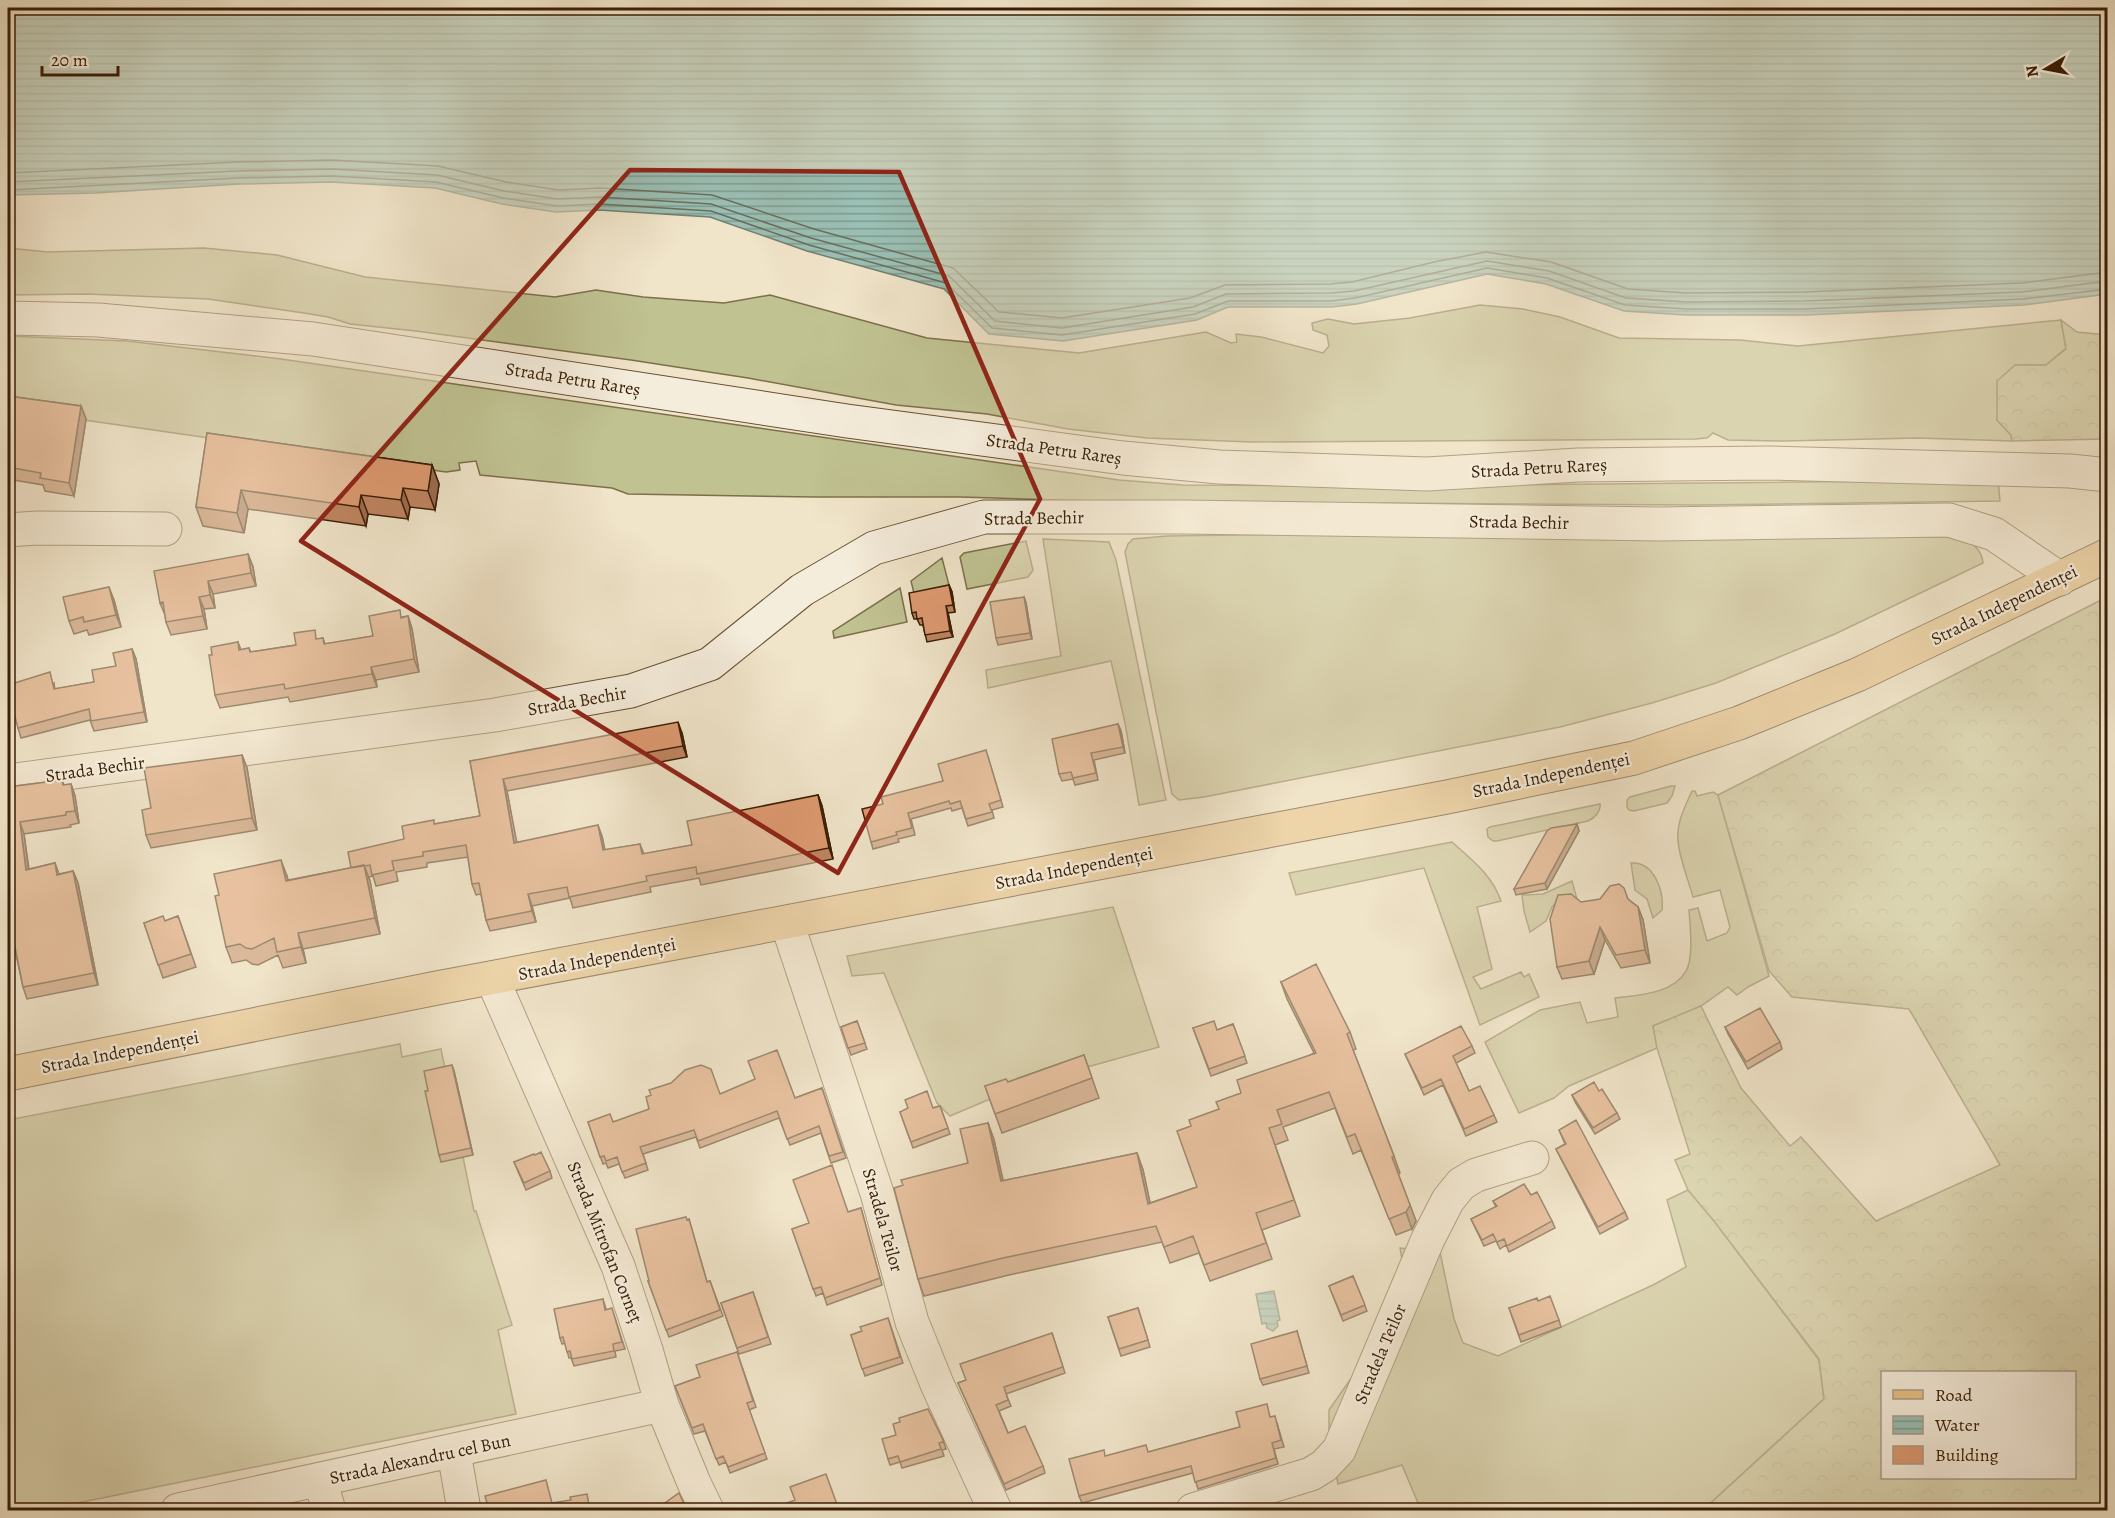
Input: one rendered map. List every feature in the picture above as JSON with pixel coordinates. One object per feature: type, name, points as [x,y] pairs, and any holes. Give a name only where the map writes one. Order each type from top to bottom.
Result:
[{"type":"main road","name":"Strada Independenței","points":[[8,1070],[1438,799],[1634,758],[1739,723],[1857,675],[2108,555]]},
{"type":"street","name":"Strada Petru Rareș","points":[[8,318],[98,320],[313,339],[847,421],[1123,458],[1219,467],[1427,474],[1578,465],[1769,463],[2070,471],[2108,475]]},
{"type":"street","name":"Strada Bechir","points":[[8,781],[495,715],[631,691],[710,664],[802,590],[874,548],[984,517],[1183,517],[1659,524],[1949,520],[1994,534],[2060,579]]},
{"type":"street","points":[[8,530],[37,528],[165,529]]},
{"type":"street","name":"Stradela Teilor","points":[[787,923],[877,1193],[912,1322],[937,1384],[995,1510]]},
{"type":"street","name":"Strada Mitrofan Corneț","points":[[492,978],[618,1266],[662,1405],[707,1510]]},
{"type":"street","name":"Stradela Teilor","points":[[1193,1510],[1286,1483],[1311,1474],[1324,1466],[1339,1450],[1428,1239],[1448,1200],[1461,1184],[1476,1175],[1532,1158]]},
{"type":"street","name":"Strada Alexandru cel Bun","points":[[178,1510],[324,1495],[454,1452],[662,1405]]},
{"type":"street","points":[[454,1452],[464,1510]]},
{"type":"highlighted area","points":[[630,170],[899,172],[1040,499],[838,873],[301,541]]},
{"type":"green space","points":[[8,248],[47,252],[204,248],[277,255],[365,277],[555,297],[596,290],[643,297],[724,303],[770,295],[927,338],[1079,353],[1206,332],[1231,343],[1237,342],[1236,334],[1261,337],[1323,353],[1329,346],[1327,335],[1313,330],[1312,323],[1328,319],[1354,324],[1410,318],[1480,305],[1523,309],[1560,317],[1619,338],[1740,340],[1798,346],[2061,320],[2066,348],[2046,365],[2015,365],[1997,420],[2011,435],[2012,441],[1917,438],[1728,440],[1713,433],[1707,438],[1695,439],[1252,442],[1147,438],[1068,429],[987,414],[896,405],[748,378],[631,360],[350,324],[328,317],[208,299],[87,294],[8,295]]},
{"type":"green space","points":[[2061,320],[2077,332],[2107,335],[2107,439],[2012,441],[2011,435],[1997,420],[1997,381],[2015,365],[2046,365],[2066,349]]},
{"type":"green space","points":[[8,336],[127,341],[281,359],[1119,480],[1183,485],[1403,486],[1998,480],[2000,501],[1697,505],[1263,504],[961,497],[628,494],[612,488],[480,475],[476,461],[459,463],[460,470],[446,472],[8,409]]},
{"type":"green space","points":[[1317,534],[1957,537],[1975,546],[1983,563],[1835,634],[1716,683],[1652,703],[1560,727],[1179,800],[1172,794],[1125,552],[1128,544],[1133,539],[1167,536]]},
{"type":"green space","points":[[1043,539],[1109,542],[1116,560],[1166,800],[1139,805],[1125,723],[1111,661],[988,688],[986,670],[1061,656]]},
{"type":"green space","points":[[1026,541],[1033,570],[1028,577],[967,589],[960,557],[964,553]]},
{"type":"green space","points":[[942,558],[950,589],[915,597],[911,581]]},
{"type":"green space","points":[[900,588],[907,622],[834,638],[833,631]]},
{"type":"green space","points":[[2107,597],[2107,1510],[1703,1510],[1824,1399],[1819,1359],[1688,1190],[1675,1160],[1690,1154],[1657,1048],[1653,1026],[1701,1006],[1741,1088],[1790,1146],[1801,1137],[1876,1221],[2000,1165],[1909,1009],[1792,997],[1769,971],[1718,795]]},
{"type":"green space","points":[[1675,786],[1667,803],[1634,811],[1627,807],[1627,800],[1630,797]]},
{"type":"green space","points":[[1692,791],[1695,791],[1697,796],[1713,792],[1718,795],[1769,976],[1737,995],[1728,987],[1701,1006],[1653,1026],[1657,1048],[1569,1086],[1554,1098],[1519,1113],[1485,1042],[1540,1010],[1580,1002],[1587,1023],[1618,1017],[1615,998],[1654,992],[1673,984],[1686,971],[1690,958],[1689,910],[1698,908],[1707,941],[1727,933],[1730,927],[1720,890],[1693,897],[1681,855],[1678,839],[1679,827]]},
{"type":"green space","points":[[1600,804],[1597,814],[1588,821],[1497,841],[1488,837],[1487,829],[1490,827]]},
{"type":"green space","points":[[1452,842],[1487,876],[1501,901],[1477,907],[1492,969],[1473,977],[1481,989],[1521,972],[1524,977],[1529,974],[1539,997],[1480,1025],[1424,868],[1296,895],[1289,873]]},
{"type":"green space","points":[[1631,863],[1646,867],[1659,886],[1662,910],[1653,918],[1647,899],[1635,890]]},
{"type":"green space","points":[[1572,881],[1577,899],[1559,900],[1552,907],[1546,921],[1530,932],[1522,895],[1543,894]]},
{"type":"green space","points":[[1113,907],[1159,1047],[1023,1085],[950,1116],[937,1103],[884,973],[852,976],[847,956]]},
{"type":"green space","points":[[400,1044],[402,1057],[441,1049],[474,1211],[476,1211],[512,1325],[498,1330],[516,1414],[43,1510],[8,1510],[8,1120]]},
{"type":"green space","points":[[1688,1190],[1819,1360],[1824,1399],[1703,1510],[1421,1510],[1402,1465],[1338,1484],[1329,1436],[1329,1410],[1352,1377],[1403,1265],[1400,1248],[1440,1252],[1454,1319],[1463,1343],[1498,1356],[1653,1285],[1686,1267],[1667,1200]]},
{"type":"water","points":[[8,8],[2107,8],[2107,294],[2024,305],[1806,315],[1686,315],[1624,311],[1546,284],[1487,274],[1357,304],[1332,307],[1228,307],[1197,320],[1063,341],[989,334],[944,289],[807,251],[710,217],[599,210],[556,212],[502,204],[435,188],[331,182],[8,195]]},
{"type":"water","points":[[1274,1291],[1280,1320],[1277,1321],[1278,1326],[1273,1331],[1267,1328],[1266,1323],[1262,1324],[1256,1294]]},
{"type":"building","points":[[8,396],[81,406],[69,483],[40,478],[41,473],[8,467]]},
{"type":"building","points":[[207,433],[432,465],[428,491],[403,488],[401,500],[361,495],[359,507],[241,490],[237,513],[196,507]]},
{"type":"building","points":[[248,554],[251,573],[208,581],[210,595],[199,597],[203,616],[166,622],[154,571]]},
{"type":"building","points":[[949,585],[953,605],[946,606],[950,631],[925,635],[922,618],[917,619],[916,612],[912,613],[909,593]]},
{"type":"building","points":[[109,587],[116,615],[84,622],[83,617],[69,621],[63,597]]},
{"type":"building","points":[[1024,597],[1030,633],[996,638],[990,602]]},
{"type":"building","points":[[400,610],[401,618],[408,616],[414,659],[371,667],[372,674],[285,689],[284,684],[215,695],[209,655],[212,655],[211,647],[238,642],[239,650],[249,648],[250,652],[296,645],[294,633],[315,630],[316,639],[323,638],[324,644],[373,636],[369,616]]},
{"type":"building","points":[[132,649],[144,712],[91,721],[89,709],[18,728],[8,685],[50,672],[54,689],[94,682],[92,670],[116,666],[113,653]]},
{"type":"building","points":[[678,722],[683,746],[503,779],[514,843],[598,825],[603,850],[640,844],[642,854],[692,845],[687,821],[818,795],[829,848],[697,874],[696,867],[646,876],[647,881],[569,897],[567,887],[528,894],[532,911],[486,920],[479,883],[472,884],[466,845],[423,852],[423,856],[392,861],[394,870],[372,875],[370,865],[351,868],[348,852],[404,839],[402,826],[434,820],[434,824],[480,816],[470,761]]},
{"type":"building","points":[[1118,724],[1123,747],[1091,753],[1096,773],[1073,778],[1071,772],[1059,774],[1052,739]]},
{"type":"building","points":[[986,750],[1001,800],[989,804],[992,812],[966,819],[960,801],[950,804],[949,801],[908,813],[912,828],[871,842],[862,809],[883,804],[881,797],[943,781],[938,764]]},
{"type":"building","points":[[242,755],[252,818],[146,835],[142,810],[151,808],[144,768]]},
{"type":"building","points":[[62,780],[63,785],[71,784],[75,811],[66,812],[66,815],[20,822],[26,870],[55,863],[57,875],[73,871],[94,973],[23,987],[8,912],[8,787]]},
{"type":"building","points":[[1577,824],[1545,883],[1514,889],[1547,831],[1551,828]]},
{"type":"building","points":[[281,860],[286,881],[364,865],[375,918],[298,933],[301,947],[277,952],[274,938],[252,949],[240,944],[226,947],[215,896],[219,895],[214,874]]},
{"type":"building","points":[[1619,884],[1624,888],[1628,899],[1638,907],[1645,950],[1616,955],[1600,927],[1589,961],[1557,967],[1550,919],[1558,895],[1571,894],[1581,902],[1600,899],[1610,886]]},
{"type":"building","points":[[163,916],[165,921],[178,916],[191,954],[158,965],[144,923]]},
{"type":"building","points":[[1316,964],[1350,1032],[1347,1034],[1394,1156],[1392,1157],[1410,1205],[1406,1212],[1389,1219],[1355,1134],[1347,1137],[1329,1092],[1277,1110],[1282,1124],[1269,1128],[1294,1200],[1256,1213],[1266,1243],[1204,1265],[1193,1236],[1164,1247],[1156,1226],[1003,1258],[918,1279],[894,1188],[903,1185],[901,1180],[968,1163],[960,1129],[988,1123],[1001,1181],[1137,1153],[1148,1204],[1197,1187],[1177,1131],[1191,1126],[1189,1120],[1219,1109],[1216,1102],[1241,1093],[1237,1080],[1316,1053],[1281,982]]},
{"type":"building","points":[[1760,1008],[1780,1042],[1746,1062],[1725,1027]]},
{"type":"building","points":[[857,1021],[865,1043],[848,1048],[841,1027]]},
{"type":"building","points":[[1214,1021],[1217,1030],[1233,1024],[1245,1056],[1209,1069],[1193,1028]]},
{"type":"building","points":[[1461,1026],[1472,1046],[1453,1056],[1469,1091],[1480,1086],[1494,1115],[1464,1129],[1441,1079],[1422,1088],[1405,1054]]},
{"type":"building","points":[[777,1050],[795,1098],[822,1088],[843,1152],[829,1156],[819,1126],[787,1139],[777,1111],[698,1141],[694,1130],[640,1147],[646,1163],[622,1172],[617,1157],[606,1161],[604,1156],[600,1157],[588,1122],[610,1114],[613,1122],[649,1109],[646,1097],[651,1095],[649,1090],[671,1083],[685,1070],[701,1065],[711,1069],[720,1094],[755,1079],[748,1061]]},
{"type":"building","points":[[1084,1055],[1092,1078],[995,1114],[985,1086],[1006,1079],[1008,1082]]},
{"type":"building","points":[[452,1065],[471,1148],[439,1155],[425,1091],[428,1091],[424,1071]]},
{"type":"building","points":[[1594,1082],[1599,1091],[1602,1089],[1617,1113],[1593,1128],[1572,1095]]},
{"type":"building","points":[[927,1091],[933,1108],[940,1106],[948,1128],[911,1142],[900,1112],[908,1108],[905,1100]]},
{"type":"building","points":[[1576,1120],[1625,1212],[1598,1227],[1556,1149],[1566,1144],[1559,1130]]},
{"type":"building","points":[[541,1152],[550,1171],[524,1183],[514,1162]]},
{"type":"building","points":[[832,1165],[848,1212],[861,1208],[880,1278],[825,1298],[821,1287],[813,1289],[792,1229],[809,1223],[793,1180]]},
{"type":"building","points":[[1524,1184],[1531,1195],[1537,1192],[1552,1221],[1507,1246],[1504,1239],[1497,1242],[1493,1234],[1482,1240],[1471,1219],[1497,1206],[1493,1201]]},
{"type":"building","points":[[686,1217],[687,1220],[689,1219],[707,1282],[710,1281],[720,1310],[666,1330],[648,1281],[636,1229]]},
{"type":"building","points":[[1353,1276],[1365,1305],[1341,1315],[1329,1286]]},
{"type":"building","points":[[753,1292],[768,1337],[737,1348],[721,1303]]},
{"type":"building","points":[[1550,1296],[1559,1320],[1519,1335],[1509,1308]]},
{"type":"building","points":[[603,1299],[605,1310],[612,1308],[622,1342],[613,1344],[614,1351],[572,1359],[570,1351],[567,1352],[563,1337],[560,1338],[554,1309]]},
{"type":"building","points":[[1138,1308],[1148,1340],[1119,1349],[1108,1317]]},
{"type":"building","points":[[888,1318],[900,1357],[862,1369],[851,1335],[862,1331],[860,1327]]},
{"type":"building","points":[[1297,1331],[1307,1366],[1260,1379],[1251,1344]]},
{"type":"building","points":[[1052,1333],[1063,1367],[1004,1387],[1008,1400],[996,1405],[1008,1433],[1025,1426],[1043,1466],[1004,1484],[958,1383],[966,1380],[960,1364]]},
{"type":"building","points":[[737,1352],[753,1401],[747,1403],[765,1453],[728,1467],[723,1456],[716,1459],[703,1424],[692,1428],[675,1386],[700,1377],[696,1365]]},
{"type":"building","points":[[1267,1404],[1270,1417],[1275,1416],[1281,1440],[1272,1443],[1276,1458],[1195,1482],[1191,1466],[1079,1496],[1069,1459],[1104,1450],[1105,1456],[1146,1445],[1148,1452],[1240,1427],[1236,1412]]},
{"type":"building","points":[[928,1409],[943,1440],[939,1443],[941,1449],[900,1462],[898,1456],[888,1459],[882,1439],[896,1435],[893,1424],[900,1422],[899,1418]]},
{"type":"building","points":[[826,1474],[839,1510],[769,1510],[795,1500],[790,1487]]},
{"type":"building","points":[[546,1480],[552,1503],[571,1500],[570,1497],[587,1494],[590,1510],[489,1510],[485,1496]]},
{"type":"building","points":[[679,1493],[687,1510],[655,1510]]},
{"type":"building","points":[[443,1505],[446,1510],[411,1510]]}]
